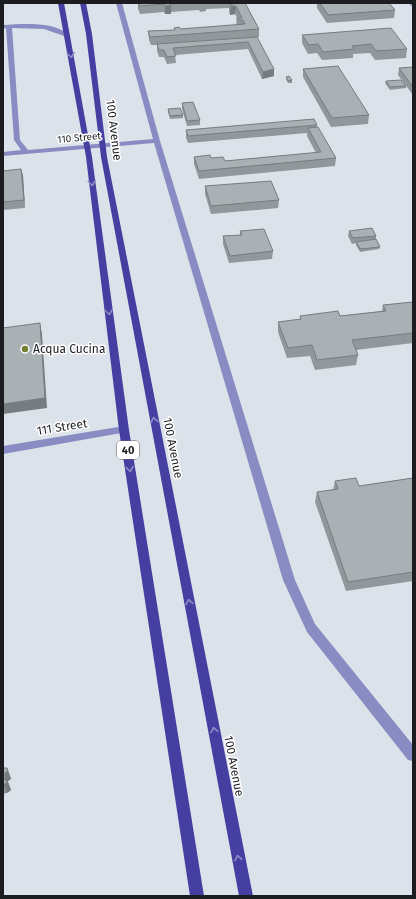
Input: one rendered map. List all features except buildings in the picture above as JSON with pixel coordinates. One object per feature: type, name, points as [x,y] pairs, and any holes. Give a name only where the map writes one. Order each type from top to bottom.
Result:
[{"type":"main road","name":"40","points":[[61,3],[87,147],[124,430],[197,896]]},
{"type":"main road","points":[[77,3],[89,34]]},
{"type":"main road","name":"100 Avenue","points":[[83,3],[89,34],[102,145],[246,896]]},
{"type":"street","points":[[119,3],[156,141],[289,580],[311,628],[413,755]]},
{"type":"street","points":[[26,152],[17,140],[10,37],[6,27],[31,26],[48,28],[67,36]]},
{"type":"street","points":[[3,37],[10,37]]},
{"type":"street","points":[[3,54],[11,53]]},
{"type":"street","name":"110 Street","points":[[3,154],[156,141]]},
{"type":"street","name":"111 Street","points":[[3,450],[124,430]]},
{"type":"place","name":"Acqua Cucina","points":[[25,349]]}]
